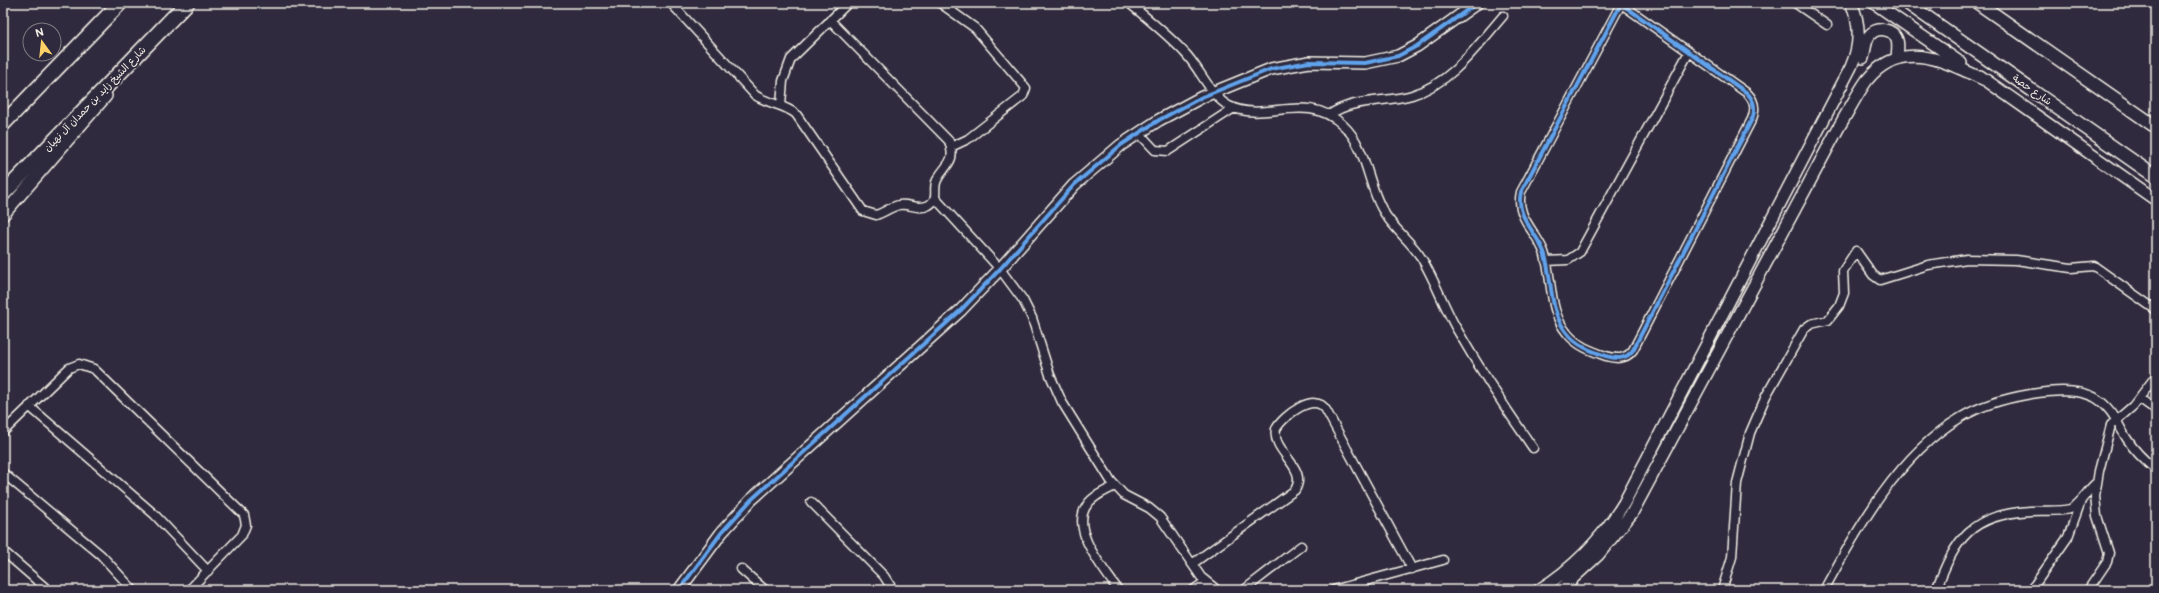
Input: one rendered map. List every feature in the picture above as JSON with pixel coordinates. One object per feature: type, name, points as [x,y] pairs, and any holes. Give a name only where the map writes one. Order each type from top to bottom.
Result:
[{"type":"highway","points":[[3,124],[120,3]]},
{"type":"highway","name":"شارع الشيخ زايد بن حمدان آل نهيان","points":[[3,194],[187,3]]},
{"type":"main road","name":"شارع حصة","points":[[1907,3],[2156,177]]},
{"type":"main road","points":[[1979,4],[2156,127]]},
{"type":"street","points":[[3,215],[98,105],[194,3]]},
{"type":"street","points":[[671,3],[755,95],[766,101],[782,105],[791,110],[800,119],[860,208],[866,213],[879,214],[891,207],[903,205],[924,207],[931,204],[935,198],[936,183],[950,162],[952,147],[945,136],[830,20]]},
{"type":"street","points":[[782,105],[783,81],[788,66],[799,50],[848,3]]},
{"type":"street","points":[[940,3],[975,28],[1023,83],[1026,90],[1023,96],[968,139],[952,147]]},
{"type":"street","points":[[1129,3],[1184,52],[1199,70],[1212,92],[1222,102],[1234,108],[1253,112],[1305,108],[1329,115],[1343,125],[1353,137],[1381,208],[1422,259],[1472,355],[1533,448]]},
{"type":"street","points":[[679,590],[722,532],[750,500],[955,315],[1000,269],[1060,200],[1088,171],[1139,133],[1179,108],[1212,92],[1247,77],[1283,66],[1320,62],[1365,63],[1398,56],[1417,46],[1478,3]]},
{"type":"street","points":[[1621,3],[1689,52],[1750,96],[1755,106],[1754,114],[1631,353],[1621,359],[1613,358],[1588,349],[1572,338],[1562,326],[1554,308],[1546,261],[1538,240],[1521,213],[1519,202],[1521,192],[1621,3]]},
{"type":"street","points":[[1795,3],[1827,25]]},
{"type":"street","points":[[1538,590],[1566,571],[1586,553],[1609,526],[1620,509],[1826,118],[1854,60],[1858,44],[1857,19],[1851,3]]},
{"type":"street","points":[[1874,3],[2156,200]]},
{"type":"street","points":[[1329,115],[1348,106],[1411,95],[1432,86],[1459,67],[1503,16]]},
{"type":"street","points":[[1837,96],[1857,71],[1868,38],[1872,32],[1883,29],[1893,34],[1898,45],[1897,59]]},
{"type":"street","points":[[1546,261],[1568,260],[1580,252],[1689,52]]},
{"type":"street","points":[[1560,590],[1598,555],[1632,513],[1840,125],[1867,80],[1884,66],[1897,59],[1911,56],[1932,57],[1985,80]]},
{"type":"street","points":[[1139,133],[1155,150],[1168,151],[1234,108]]},
{"type":"street","points":[[1826,118],[1840,125]]},
{"type":"street","points":[[935,198],[1011,282],[1032,318],[1050,375],[1062,402],[1115,486],[1124,495],[1149,508],[1160,517],[1205,582],[1217,590]]},
{"type":"street","points":[[1722,590],[1732,558],[1737,483],[1745,450],[1756,417],[1804,329],[1811,324],[1828,320],[1839,306],[1844,293],[1843,271],[1856,251],[1873,275],[1880,280],[1928,265],[1967,259],[2016,260],[2071,268],[2094,266],[2156,310]]},
{"type":"street","points":[[3,432],[69,368],[79,364],[94,369],[244,515],[246,525],[242,535],[189,590]]},
{"type":"street","points":[[2088,590],[2107,562],[2109,553],[2097,516],[2096,483],[2111,425],[2116,419],[2128,411],[2156,376]]},
{"type":"street","points":[[1824,590],[1850,544],[1888,487],[1929,441],[1961,417],[1990,404],[2010,398],[2037,393],[2068,392],[2094,398],[2108,408],[2134,448],[2156,470]]},
{"type":"street","points":[[2139,398],[2156,410]]},
{"type":"street","points":[[1192,564],[1295,490],[1298,483],[1298,476],[1278,443],[1276,429],[1282,421],[1307,404],[1314,402],[1322,404],[1326,410],[1412,569]]},
{"type":"street","points":[[29,406],[154,514],[208,570]]},
{"type":"street","points":[[3,473],[101,555],[133,590]]},
{"type":"street","points":[[2031,590],[2068,537],[2081,501],[2088,490],[2096,483]]},
{"type":"street","points":[[1115,486],[1090,501],[1083,511],[1081,522],[1090,548],[1118,590]]},
{"type":"street","points":[[1936,590],[1960,541],[1976,525],[1990,518],[2008,513],[2065,510],[2074,507],[2081,501]]},
{"type":"street","points":[[810,502],[884,576],[893,590]]},
{"type":"street","points":[[1244,590],[1300,546]]},
{"type":"street","points":[[3,551],[48,590]]},
{"type":"street","points":[[1333,590],[1443,560]]},
{"type":"street","points":[[742,568],[765,590]]},
{"type":"street","points":[[1193,590],[1205,582]]},
{"type":"cycle path","points":[[679,590],[722,532],[751,500],[961,310],[1000,269],[1074,185],[1121,145],[1159,120],[1202,97],[1271,69],[1309,62],[1365,63],[1398,56],[1417,46],[1477,3]]},
{"type":"cycle path","points":[[1620,3],[1747,93],[1752,99],[1754,112],[1752,119],[1633,350],[1627,356],[1617,358],[1600,354],[1580,345],[1571,338],[1561,324],[1554,304],[1544,252],[1527,224],[1521,209],[1520,201],[1521,192],[1621,4]]}]
